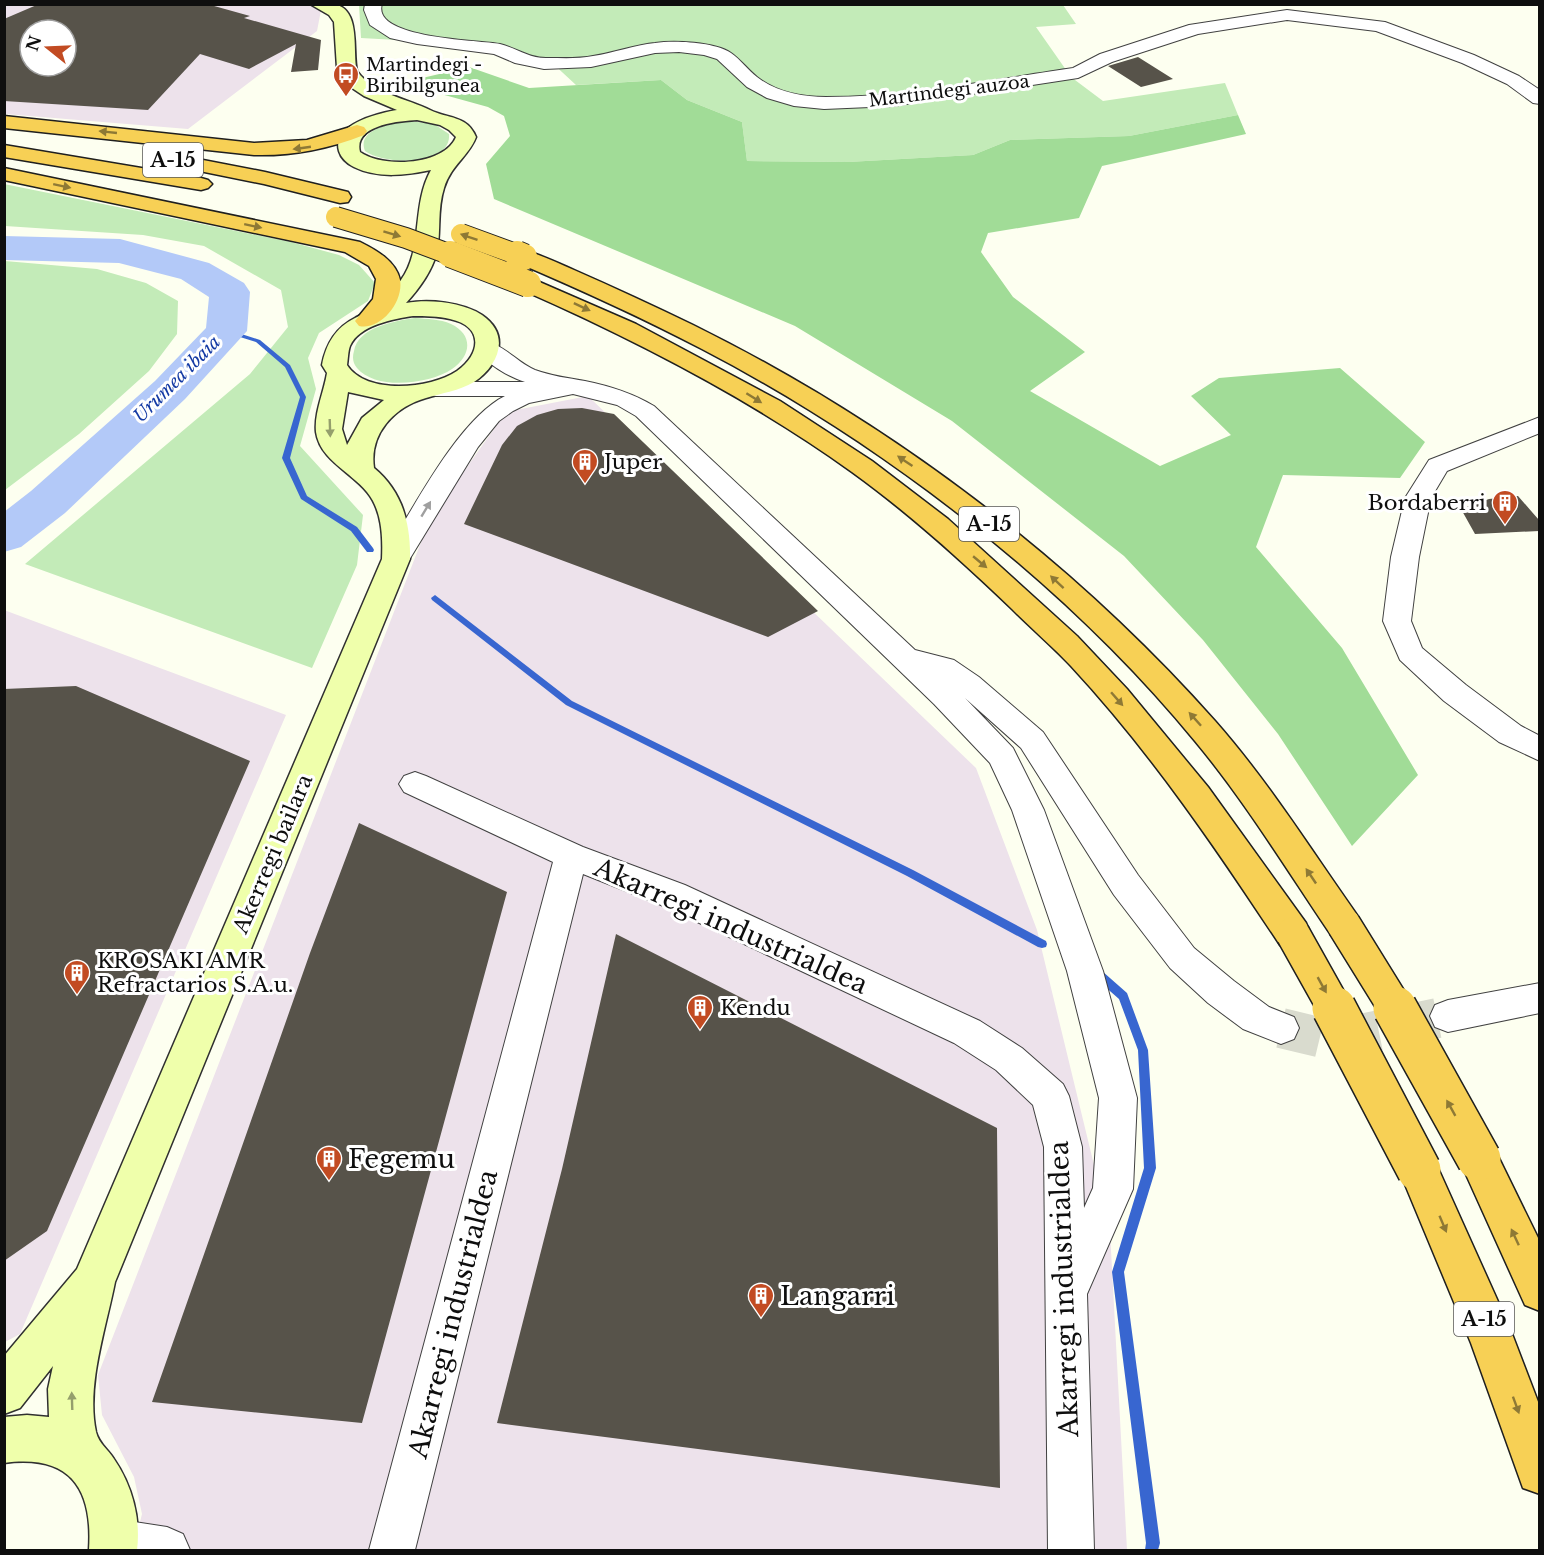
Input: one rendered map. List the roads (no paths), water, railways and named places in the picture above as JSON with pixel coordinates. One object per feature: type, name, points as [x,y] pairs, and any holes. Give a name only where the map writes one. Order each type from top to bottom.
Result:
[{"type":"highway","points":[[4,122],[254,149],[291,150],[312,147],[365,126]]},
{"type":"highway","name":"A-15","points":[[4,134],[200,165],[338,207],[406,238],[526,270],[582,280],[668,320],[758,368],[842,418],[939,484],[1023,550],[1126,645],[1200,725],[1273,820],[1344,925],[1409,1031],[1479,1160],[1539,1290]]},
{"type":"highway","name":"A-15","points":[[4,151],[249,194],[338,207]]},
{"type":"highway","points":[[4,174],[352,247],[383,266],[390,284],[384,302],[373,319]]},
{"type":"highway","name":"A-15","points":[[526,270],[732,384],[819,439],[905,499],[987,568],[1087,664],[1154,742],[1222,830],[1293,934],[1355,1044],[1419,1170],[1493,1342],[1539,1471]]},
{"type":"main road","points":[[332,8],[347,72],[369,90],[457,124],[463,130],[465,138],[462,146],[453,154],[435,179],[417,195]]},
{"type":"main road","points":[[369,90],[379,105],[365,126],[349,139],[348,148],[352,156],[376,167],[417,195],[425,251],[441,287],[461,315]]},
{"type":"main road","points":[[365,126],[402,115],[432,116]]},
{"type":"main road","points":[[376,167],[426,165],[453,154]]},
{"type":"main road","points":[[373,319],[410,284],[425,251]]},
{"type":"main road","points":[[361,470],[359,448],[368,427],[387,408],[471,373],[479,365],[488,349],[485,333],[479,326],[461,315],[430,309],[404,310],[373,319],[352,329],[341,340],[335,351],[334,363],[346,380],[368,391],[390,394],[424,391]]},
{"type":"main road","points":[[339,373],[337,396],[330,418],[330,437],[341,455],[374,482],[392,510],[398,542],[396,559]]},
{"type":"main road","name":"Akerregi bailara","points":[[93,1282],[396,559]]},
{"type":"main road","points":[[4,1392],[93,1282]]},
{"type":"main road","points":[[81,1458],[73,1431],[71,1389],[93,1282]]},
{"type":"main road","points":[[4,1440],[24,1437],[63,1445],[92,1467],[110,1500],[114,1546]]},
{"type":"street","name":"Martindegi auzoa","points":[[374,4],[372,10],[376,21],[396,34],[417,39],[498,49],[521,59],[544,64],[591,62],[655,48],[679,47],[705,50],[723,55],[753,83],[774,94],[794,100],[824,103],[893,100],[1078,73],[1106,58],[1195,29],[1287,15],[1379,27],[1468,59],[1513,80],[1539,99]]},
{"type":"street","points":[[488,349],[522,374],[563,389]]},
{"type":"street","points":[[424,391],[493,387],[563,389],[612,394],[632,402],[645,411],[904,656],[1002,756],[1028,810],[1085,971],[1118,1098],[1113,1189],[1066,1293]]},
{"type":"street","points":[[396,559],[477,427],[514,400],[563,389]]},
{"type":"street","points":[[1539,424],[1438,465],[1418,498],[1405,557],[1397,621],[1410,653],[1455,693],[1510,734],[1539,750]]},
{"type":"street","points":[[904,656],[944,667],[968,684],[1032,740],[1126,885],[1182,958],[1221,993],[1256,1018],[1281,1028]]},
{"type":"street","points":[[415,784],[571,856]]},
{"type":"street","name":"Akarregi industrialdea","points":[[392,1551],[571,856],[673,895],[967,1032],[1009,1059],[1050,1096],[1063,1147],[1071,1551]]},
{"type":"street","points":[[1448,1016],[1539,998]]},
{"type":"street","points":[[114,1546],[167,1551]]},
{"type":"waterway","name":"Urumea ibaia","points":[[4,248],[120,251],[195,271],[230,292],[226,331],[170,390],[48,502],[4,536]]},
{"type":"waterway","points":[[226,331],[258,341],[288,366],[303,397],[286,458],[304,497],[354,529],[370,550]]},
{"type":"waterway","points":[[435,598],[569,703],[910,873],[1042,944]]},
{"type":"waterway","points":[[1098,974],[1123,996],[1143,1050],[1150,1168],[1118,1272],[1153,1543],[1152,1550]]},
{"type":"tunnel","points":[[1281,1028],[1331,1040],[1448,1016]]},
{"type":"place","name":"Martindegi - Biribilgunea","points":[[346,98]]},
{"type":"place","name":"Juper","points":[[585,485]]},
{"type":"place","name":"Bordaberri","points":[[1505,526]]},
{"type":"place","name":"KROSAKI AMR Refractarios S.A.u.","points":[[77,996]]},
{"type":"place","name":"Kendu","points":[[700,1031]]},
{"type":"place","name":"Fegemu","points":[[329,1182]]},
{"type":"place","name":"Langarri","points":[[761,1319]]}]
